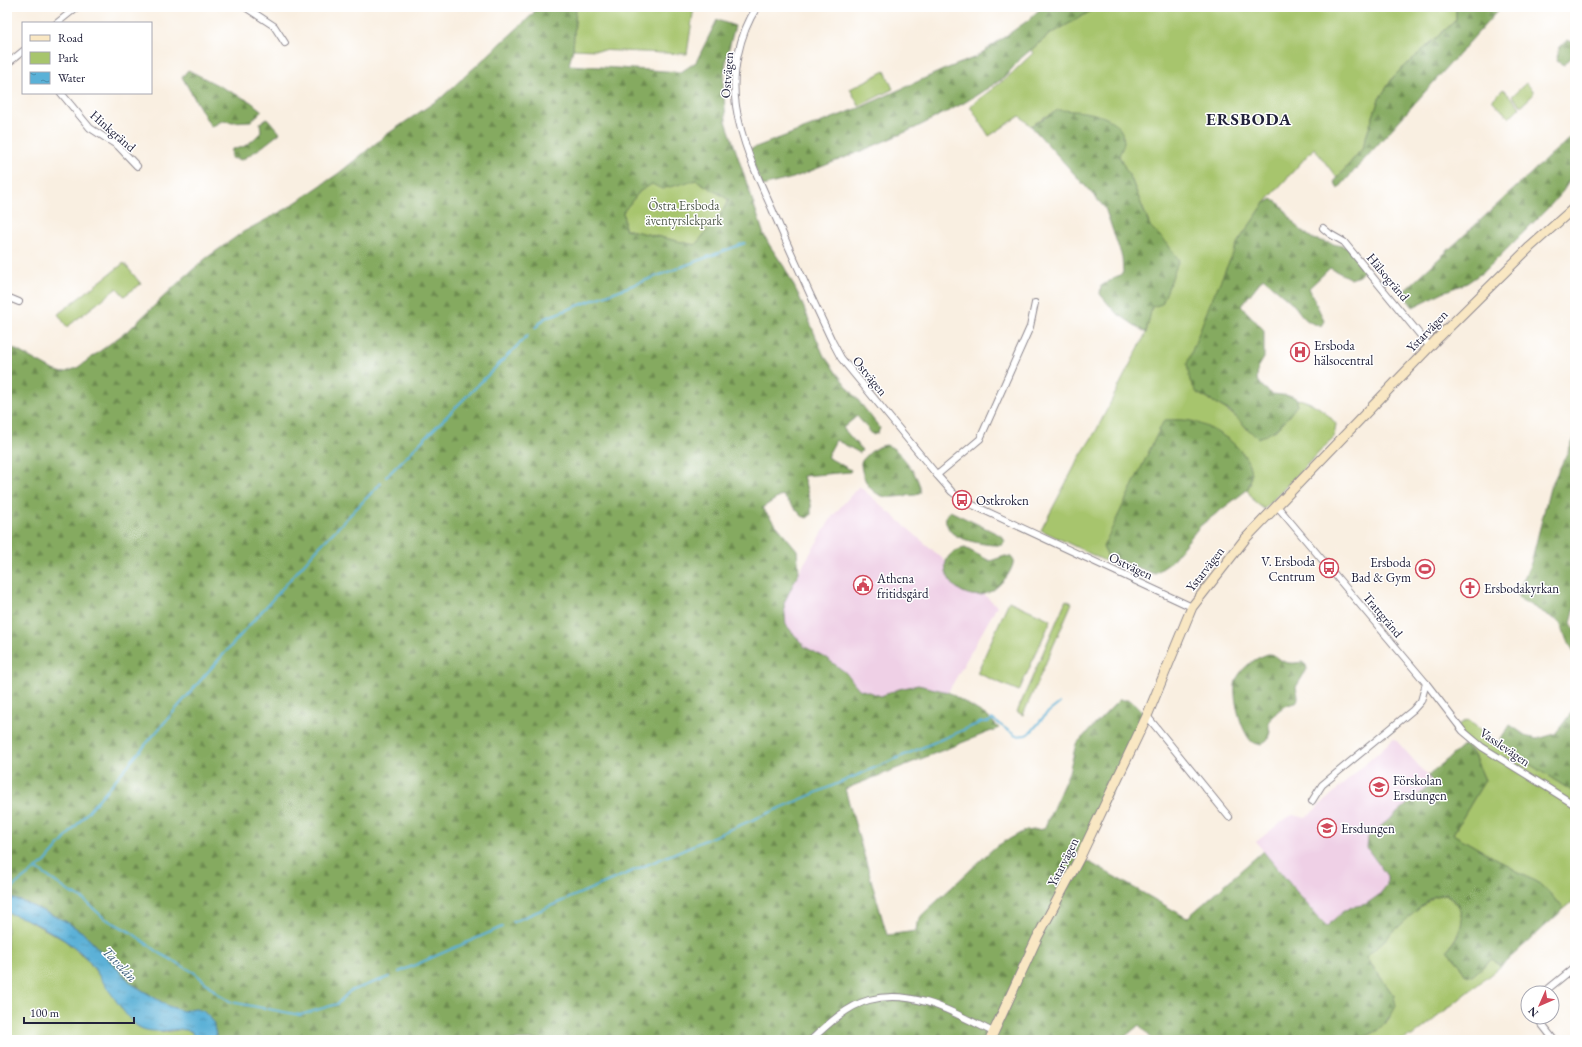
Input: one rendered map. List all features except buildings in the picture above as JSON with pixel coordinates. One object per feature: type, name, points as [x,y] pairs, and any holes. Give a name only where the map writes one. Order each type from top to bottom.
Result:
[{"type":"street","points":[[58,22],[77,7]]},
{"type":"street","points":[[245,7],[274,26],[285,43]]},
{"type":"street","name":"Ostvägen","points":[[757,7],[747,27],[740,47],[735,80],[736,105],[740,126],[762,186],[822,321],[841,358],[937,475],[952,492],[967,504],[1192,607]]},
{"type":"street","points":[[7,64],[22,52]]},
{"type":"street","name":"Hinkgränd","points":[[62,94],[90,128],[118,146],[136,166]]},
{"type":"street","name":"Ystarvägen","points":[[992,1036],[1037,938],[1080,857],[1147,716],[1192,607],[1245,539],[1430,347],[1530,247],[1575,207]]},
{"type":"street","name":"Hälsogränd","points":[[1323,228],[1344,242],[1430,347]]},
{"type":"street","points":[[7,297],[19,302]]},
{"type":"street","points":[[937,475],[980,439],[1030,327],[1035,303]]},
{"type":"street","name":"Trattgränd","points":[[1277,506],[1434,694]]},
{"type":"street","points":[[1312,801],[1322,785],[1413,710],[1421,701],[1426,683]]},
{"type":"street","name":"Vasslevägen","points":[[1434,694],[1463,731],[1482,747],[1575,805]]},
{"type":"street","points":[[1147,716],[1229,817]]},
{"type":"street","points":[[1552,985],[1575,966]]},
{"type":"street","points":[[811,1040],[845,1012],[857,1005],[868,1000],[901,997],[926,1002],[947,1010],[992,1036]]},
{"type":"street","points":[[1542,1025],[1554,1040]]},
{"type":"shaded area","points":[[859,486],[997,606],[948,692],[918,685],[899,689],[881,696],[859,689],[845,672],[826,658],[805,647],[786,625],[784,603],[799,572],[832,517]]},
{"type":"shaded area","name":"Ersdungen","points":[[1394,738],[1434,783],[1368,837],[1367,848],[1387,876],[1387,885],[1379,895],[1366,904],[1352,907],[1342,912],[1327,926],[1320,920],[1256,842],[1286,818],[1293,815],[1306,818]]},
{"type":"green space","points":[[536,7],[576,7],[573,49],[569,65],[681,72],[696,62],[717,20],[735,26],[727,55],[723,83],[726,121],[764,235],[785,268],[799,296],[823,354],[880,428],[878,433],[873,435],[857,416],[843,428],[862,450],[860,453],[836,440],[827,457],[851,470],[850,472],[803,476],[811,504],[811,515],[807,518],[802,516],[782,495],[762,508],[797,550],[799,572],[784,603],[786,625],[805,647],[826,658],[845,672],[859,689],[881,696],[899,689],[918,685],[948,692],[987,716],[999,728],[845,789],[887,935],[916,931],[917,923],[922,915],[995,847],[1024,831],[1044,829],[1069,772],[1076,744],[1119,700],[1130,700],[1147,716],[1080,857],[1187,918],[1263,851],[1320,920],[1327,926],[1342,912],[1352,907],[1366,904],[1379,895],[1387,885],[1387,876],[1367,848],[1368,837],[1433,783],[1428,776],[1464,745],[1474,756],[1485,780],[1453,834],[1543,886],[1564,909],[1501,966],[1492,959],[1472,976],[1466,975],[1460,965],[1447,950],[1456,939],[1461,927],[1462,921],[1459,909],[1456,903],[1447,896],[1435,896],[1408,918],[1366,957],[1394,996],[1396,1006],[1387,1021],[1378,1030],[1366,1036],[1350,1040],[1153,1040],[1139,1025],[1121,1040],[217,1040],[215,1030],[193,1008],[183,1011],[168,1006],[132,984],[82,932],[65,921],[21,901],[7,897],[7,345],[53,370],[63,373],[77,368],[130,329],[205,259],[243,232],[286,209],[339,173],[386,135],[442,97],[533,14]],"holes":[[[696,180],[729,200],[719,217],[695,245],[625,229],[623,212],[640,191],[652,184],[662,189]]]},
{"type":"green space","points":[[576,7],[694,7],[687,54],[573,49]]},
{"type":"green space","points":[[1040,7],[1098,7],[1049,35],[1021,58],[1004,78],[964,103],[915,128],[859,152],[793,178],[762,186],[748,150],[859,108],[943,70],[976,57],[1027,21],[1040,9]]},
{"type":"green space","points":[[1098,7],[1456,7],[1456,20],[1394,76],[1379,99],[1362,149],[1337,178],[1314,148],[1264,204],[1238,242],[1197,393],[1231,413],[1248,430],[1275,431],[1297,405],[1297,399],[1303,400],[1324,411],[1336,424],[1334,437],[1264,509],[1255,502],[1247,490],[1251,483],[1243,453],[1228,439],[1212,430],[1103,547],[1107,555],[1105,561],[1041,530],[1079,458],[1096,431],[1146,333],[1166,242],[1150,226],[1132,181],[1119,156],[1046,116],[1031,126],[1020,116],[989,136],[970,106],[1009,76],[1033,53],[1031,50],[1049,35]]},
{"type":"green space","points":[[1456,7],[1501,7],[1338,189],[1334,182],[1362,149],[1379,99],[1394,76],[1456,20]]},
{"type":"green space","points":[[1568,40],[1575,44],[1575,48],[1572,56],[1564,65],[1556,61],[1560,47]]},
{"type":"green space","points":[[188,70],[251,102],[262,111],[251,121],[222,121],[211,127],[182,77]]},
{"type":"green space","points":[[885,71],[893,89],[859,106],[850,89]]},
{"type":"green space","points":[[1526,83],[1533,90],[1533,95],[1521,106],[1512,96]]},
{"type":"green space","points":[[1503,89],[1520,107],[1509,118],[1492,100]]},
{"type":"green space","points":[[1058,110],[1077,111],[1098,115],[1116,124],[1122,132],[1124,142],[1119,156],[1132,181],[1150,226],[1166,242],[1179,260],[1162,304],[1152,307],[1146,333],[1115,312],[1100,294],[1101,286],[1123,273],[1122,257],[1105,208],[1031,126]]},
{"type":"green space","points":[[267,118],[280,133],[242,160],[231,158],[232,149],[241,148],[251,141],[261,132],[260,123]]},
{"type":"green space","points":[[1575,135],[1575,172],[1563,191],[1548,208],[1486,270],[1467,283],[1443,292],[1413,307],[1402,293],[1556,150]]},
{"type":"green space","name":"Östra Ersboda äventyrslekpark","points":[[696,180],[729,199],[719,217],[695,245],[625,229],[623,212],[640,191],[652,184]]},
{"type":"green space","points":[[1272,199],[1281,205],[1297,227],[1313,239],[1350,248],[1366,268],[1359,276],[1351,279],[1330,268],[1309,288],[1324,321],[1321,326],[1306,319],[1290,301],[1263,278],[1241,306],[1264,330],[1264,358],[1258,368],[1257,379],[1263,387],[1272,394],[1292,396],[1297,399],[1297,405],[1280,426],[1270,433],[1257,438],[1230,411],[1197,393],[1190,381],[1187,364],[1209,306],[1238,242],[1264,204]]},
{"type":"green space","points":[[124,263],[141,284],[124,296],[117,288],[67,327],[58,314]]},
{"type":"green space","points":[[1164,420],[1183,420],[1195,422],[1227,439],[1245,456],[1250,467],[1251,478],[1247,490],[1200,526],[1169,564],[1154,574],[1107,555],[1103,547]]},
{"type":"green space","points":[[1575,437],[1575,606],[1571,623],[1575,630],[1575,653],[1567,641],[1560,622],[1518,598],[1518,591],[1531,563],[1550,488]]},
{"type":"green space","points":[[886,445],[898,452],[907,463],[918,482],[920,493],[916,495],[887,497],[881,496],[871,489],[863,474],[861,462],[875,449]]},
{"type":"green space","points":[[950,511],[1002,536],[1005,542],[1002,545],[982,544],[954,535],[948,528],[946,522],[946,516]]},
{"type":"green space","points":[[965,548],[990,561],[1005,556],[1011,557],[1014,561],[1012,568],[999,585],[986,594],[972,595],[961,591],[952,583],[946,572],[946,562],[952,553]]},
{"type":"green space","points":[[1066,600],[1072,603],[1023,715],[1017,712]]},
{"type":"green space","points":[[1009,601],[1051,620],[1019,691],[977,673]]},
{"type":"green space","points":[[1268,654],[1273,655],[1287,663],[1302,662],[1306,665],[1307,669],[1296,687],[1298,699],[1296,703],[1283,707],[1268,723],[1270,732],[1267,741],[1261,745],[1252,742],[1244,730],[1236,701],[1235,684],[1237,678],[1246,666],[1254,660]]},
{"type":"green space","points":[[1575,708],[1575,793],[1498,744],[1510,725],[1528,737],[1537,739],[1555,734]]},
{"type":"green space","points":[[1468,720],[1498,744],[1575,793],[1575,900],[1564,909],[1543,886],[1453,834],[1485,780],[1474,755],[1452,728]]},
{"type":"green space","points":[[1445,895],[1459,908],[1462,921],[1453,943],[1447,950],[1460,965],[1466,975],[1472,976],[1492,959],[1501,966],[1412,1037],[1408,1037],[1404,1040],[1359,1040],[1379,1030],[1389,1020],[1394,996],[1366,957],[1412,914],[1435,896]]},
{"type":"green space","points":[[7,913],[20,916],[64,940],[87,959],[123,1010],[137,1026],[166,1032],[184,1029],[191,1031],[196,1040],[7,1040]]},
{"type":"water","points":[[7,897],[21,901],[65,921],[82,932],[132,984],[168,1006],[183,1011],[193,1008],[203,1011],[213,1021],[217,1040],[196,1040],[191,1031],[150,1031],[137,1026],[125,1014],[91,963],[81,953],[39,925],[7,913]]},
{"type":"waterway","points":[[535,328],[545,318],[745,243]]},
{"type":"waterway","points":[[386,477],[528,335]]},
{"type":"waterway","points":[[7,898],[16,884],[45,862],[206,674],[319,547],[381,483]]},
{"type":"waterway","points":[[513,922],[982,722],[989,722],[992,719],[1016,736],[1026,735],[1032,731],[1046,714],[1060,703]]},
{"type":"waterway","points":[[37,869],[71,893],[83,899],[104,918],[132,933],[161,954],[195,973],[217,993],[231,1002],[300,1015],[337,1004],[350,991],[389,977]]},
{"type":"waterway","points":[[399,972],[502,927]]},
{"type":"place","name":"Ersboda hälsocentral","points":[[1300,352]]},
{"type":"place","name":"Ostkroken","points":[[962,500]]},
{"type":"place","name":"V. Ersboda Centrum","points":[[1329,568]]},
{"type":"place","name":"Ersboda Bad & Gym","points":[[1425,569]]},
{"type":"place","name":"Athena fritidsgård","points":[[863,585]]},
{"type":"place","name":"Ersbodakyrkan","points":[[1470,588]]},
{"type":"place","name":"Förskolan Ersdungen","points":[[1379,787]]},
{"type":"place","name":"Ersdungen","points":[[1327,828]]},
{"type":"district","name":"ERSBODA","points":[[1249,119]]},
{"type":"water label","name":"Tavelån","points":[[120,964]]}]
